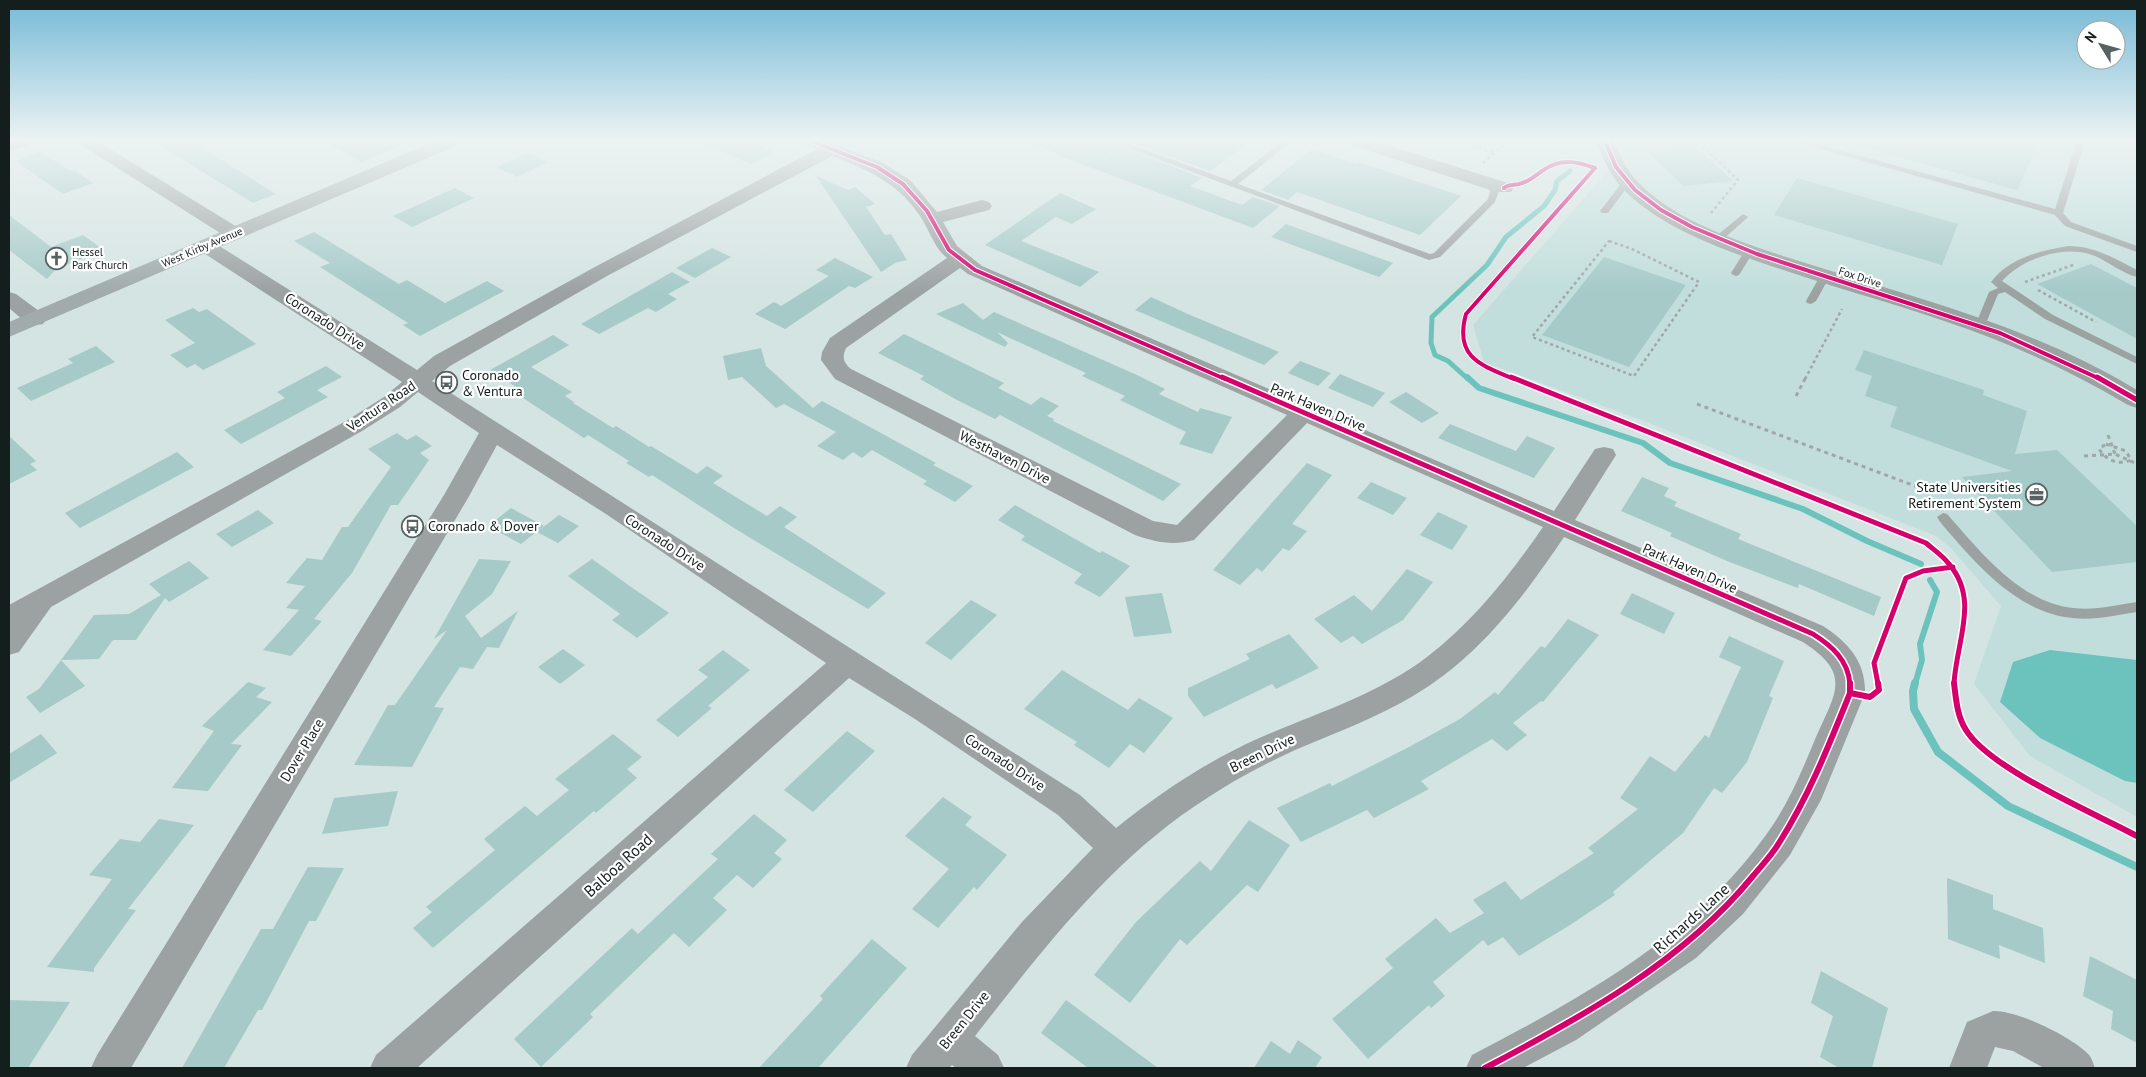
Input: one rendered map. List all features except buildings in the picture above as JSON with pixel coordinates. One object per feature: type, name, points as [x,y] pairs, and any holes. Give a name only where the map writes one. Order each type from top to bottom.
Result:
[{"type":"main road","name":"West Kirby Avenue","points":[[9,330],[334,191]]},
{"type":"street","points":[[166,191],[235,234]]},
{"type":"street","name":"Ventura Road","points":[[9,618],[167,528],[354,426],[392,402],[442,361],[740,191]]},
{"type":"street","name":"Park Haven Drive","points":[[909,191],[916,197],[931,219],[949,250],[975,270],[1813,634],[1826,642],[1844,660]]},
{"type":"street","name":"Fox Drive","points":[[1637,191],[1647,201],[1688,226],[1749,252],[1980,326],[2079,368],[2137,400]]},
{"type":"street","points":[[931,219],[982,206]]},
{"type":"street","name":"Coronado Drive","points":[[206,246],[492,431],[615,508],[847,662],[926,710],[1069,805],[1094,826],[1115,850]]},
{"type":"street","name":"Westhaven Drive","points":[[959,259],[838,343],[832,351],[831,360],[834,366],[843,374],[1144,528],[1162,535],[1177,536],[1185,533],[1303,413]]},
{"type":"street","points":[[9,298],[35,319]]},
{"type":"street","name":"Dover Place","points":[[110,1068],[455,498],[492,431]]},
{"type":"street","name":"Breen Drive","points":[[925,1068],[1039,927],[1076,885],[1159,813],[1214,777],[1266,749],[1365,707],[1406,686],[1448,657],[1495,611],[1514,588],[1604,455]]},
{"type":"street","points":[[9,644],[43,600]]},
{"type":"street","name":"Richards Lane","points":[[1486,1068],[1563,1026],[1624,988],[1684,946],[1731,904],[1778,845],[1810,790],[1850,693],[1852,681],[1844,660]]},
{"type":"street","name":"Balboa Road","points":[[389,1068],[847,662]]},
{"type":"street","points":[[1968,1068],[1980,1035],[1994,1028],[2010,1032],[2042,1046],[2076,1068]]},
{"type":"street","points":[[949,1039],[986,1068]]},
{"type":"lane","points":[[1252,191],[1429,257],[1437,255],[1492,200],[1495,191]]},
{"type":"lane","points":[[1605,211],[1620,191]]},
{"type":"lane","points":[[1979,191],[2058,213],[2068,224],[2137,249]]},
{"type":"lane","points":[[2058,213],[2065,191]]},
{"type":"lane","points":[[1718,239],[1743,217]]},
{"type":"lane","points":[[2137,274],[2098,254],[2080,248],[2061,248],[2011,266],[1996,282],[2049,317],[2137,361]]},
{"type":"lane","points":[[1736,273],[1749,252]]},
{"type":"lane","points":[[1811,301],[1825,276]]},
{"type":"lane","points":[[1980,326],[1994,292],[2005,289]]},
{"type":"lane","points":[[1943,517],[1982,562],[2002,581],[2031,600],[2066,612],[2100,612],[2137,607]]},
{"type":"path","points":[[1711,213],[1729,191]]},
{"type":"path","points":[[1609,241],[1622,244],[1665,267],[1699,282],[1634,376],[1532,337],[1609,241]]},
{"type":"path","points":[[2079,263],[2024,282],[2103,326]]},
{"type":"path","points":[[1796,396],[1842,309]]},
{"type":"path","points":[[1697,404],[1915,486]]},
{"type":"path","points":[[2108,435],[2115,454]]},
{"type":"path","points":[[2112,445],[2126,451],[2131,457],[2130,461],[2126,463],[2116,462],[2102,455],[2099,449],[2100,446],[2112,445]]},
{"type":"path","points":[[2084,456],[2115,454],[2137,464]]},
{"type":"shaded area","points":[[1590,191],[2137,191],[2137,817],[2030,756],[1974,684],[2001,606],[1951,548],[1936,536],[1649,423],[1484,362],[1473,325]]},
{"type":"water","points":[[2050,650],[2137,660],[2137,783],[2125,781],[2040,738],[2000,702],[2013,662]]},
{"type":"waterway","points":[[1468,379],[1448,361],[1435,355],[1431,343],[1432,317],[1487,265],[1506,237],[1544,206],[1554,191]]},
{"type":"waterway","points":[[1467,377],[1479,388],[1643,443],[1670,463],[1803,509],[1867,541],[1921,564]]},
{"type":"waterway","points":[[1915,684],[1922,660],[1920,644],[1937,592],[1930,580]]},
{"type":"waterway","points":[[1915,683],[1913,691],[1914,709],[1938,752],[2008,806],[2137,867]]},
{"type":"cycle path","points":[[909,191],[927,211],[949,250],[975,270],[1813,634],[1829,645],[1842,658],[1849,674],[1851,683],[1850,693],[1810,790],[1778,845],[1731,903],[1684,946],[1624,988],[1563,1027],[1485,1068]]},
{"type":"cycle path","points":[[1574,191],[1466,314],[1462,340],[1468,352],[1488,368],[1926,543],[1949,563],[1962,582],[1966,601],[1965,620],[1956,660],[1954,683],[1958,711],[1967,732],[1987,753],[2008,768],[2137,836]]},
{"type":"cycle path","points":[[1637,191],[1661,210],[1724,242],[2000,333],[2080,368],[2137,400]]},
{"type":"cycle path","points":[[1850,693],[1870,697],[1879,690],[1874,663],[1906,578],[1923,571],[1953,567]]},
{"type":"place","name":"Hessel Park Church","points":[[56,258]]},
{"type":"place","name":"Coronado & Ventura","points":[[446,383]]},
{"type":"place","name":"State Universities Retirement System","points":[[2037,495]]},
{"type":"place","name":"Coronado & Dover","points":[[412,526]]}]
